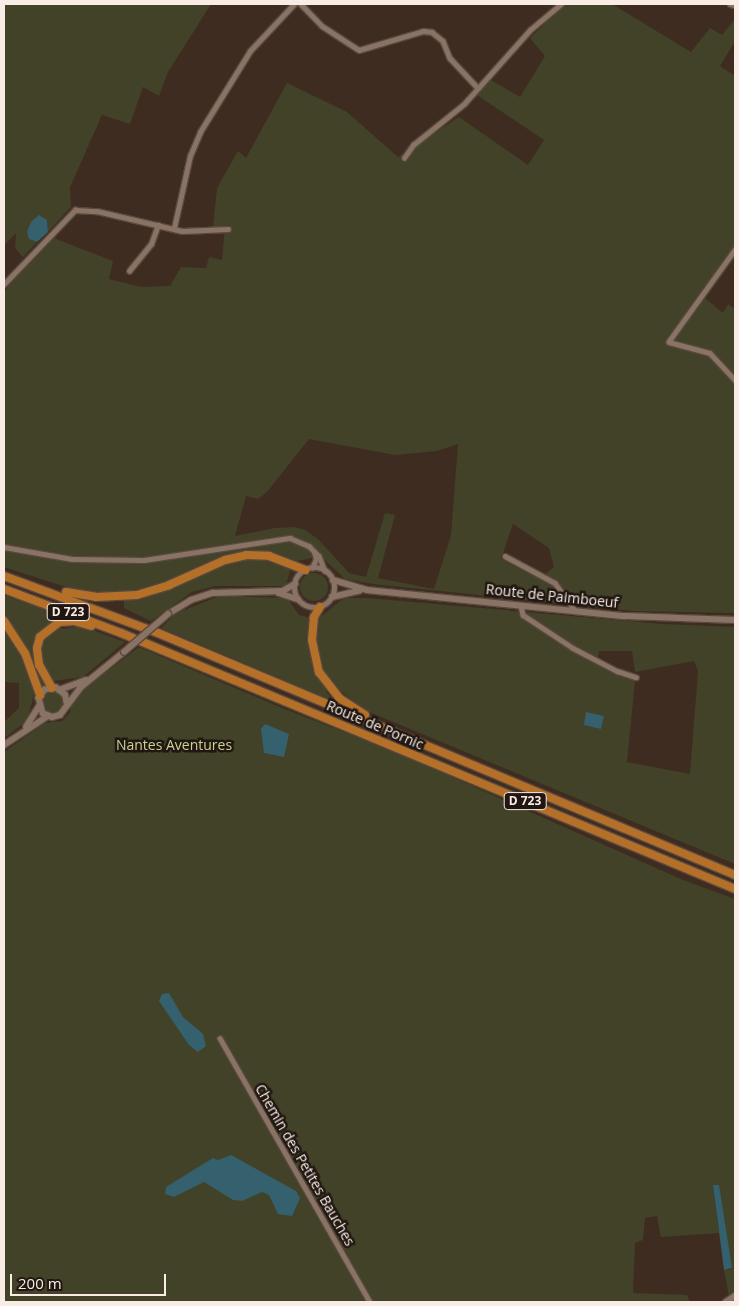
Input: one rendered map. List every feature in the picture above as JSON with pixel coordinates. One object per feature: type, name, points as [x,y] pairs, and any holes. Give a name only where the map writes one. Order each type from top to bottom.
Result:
[{"type":"highway","points":[[42,588],[84,596],[137,595],[170,585],[225,560],[246,555],[269,556],[309,569]]},
{"type":"highway","name":"Route de Pornic","points":[[4,576],[42,588],[382,727],[735,875]]},
{"type":"highway","name":"Route de Pornic","points":[[4,589],[131,637],[735,889]]},
{"type":"highway","points":[[320,607],[314,617],[312,640],[319,672],[338,698],[382,727]]},
{"type":"highway","points":[[4,621],[26,653],[40,695]]},
{"type":"highway","points":[[56,689],[39,665],[37,648],[42,634],[53,625],[74,621],[131,637]]},
{"type":"street","points":[[174,228],[190,156],[200,132],[250,51],[294,4]]},
{"type":"street","points":[[300,4],[322,26],[359,50],[423,31],[432,32],[444,41],[450,58],[478,88]]},
{"type":"street","points":[[404,158],[413,145],[478,88],[530,30],[561,4]]},
{"type":"street","points":[[731,4],[735,5]]},
{"type":"street","points":[[4,284],[75,210],[97,211],[158,225],[202,232],[228,230]]},
{"type":"street","points":[[129,271],[151,244],[158,225]]},
{"type":"street","points":[[735,250],[669,342],[710,353],[735,380]]},
{"type":"street","points":[[4,548],[72,559],[144,560],[290,538],[304,541],[314,551],[333,580],[332,597],[320,607],[307,606],[298,599],[270,591]]},
{"type":"street","points":[[4,745],[24,730],[48,716],[60,715],[90,678],[168,614],[191,600],[213,593],[289,589],[316,559],[314,551]]},
{"type":"street","points":[[505,556],[555,583],[575,611]]},
{"type":"street","points":[[309,569],[325,570]]},
{"type":"street","name":"Route de Paimboeuf","points":[[333,580],[367,590],[521,606],[659,619],[735,620]]},
{"type":"street","points":[[295,584],[298,599]]},
{"type":"street","name":"Route de Paimboeuf","points":[[332,597],[367,590]]},
{"type":"street","points":[[521,606],[523,615],[573,648],[617,671],[636,677]]},
{"type":"street","points":[[24,730],[39,706],[40,695],[90,678]]},
{"type":"street","points":[[56,689],[65,694],[67,706]]},
{"type":"street","points":[[39,706],[48,716]]},
{"type":"street","name":"Chemin des Petites Bauches","points":[[220,1038],[370,1302]]},
{"type":"street","points":[[726,1302],[735,1296]]},
{"type":"green space","points":[[4,4],[211,4],[168,72],[159,96],[143,87],[130,124],[102,115],[70,187],[71,207],[48,232],[47,220],[29,239],[37,242],[23,257],[15,248],[16,233],[4,245]]},
{"type":"green space","points":[[565,4],[612,4],[691,52],[710,28],[722,35],[735,19],[735,41],[720,66],[735,76],[735,245],[700,294],[723,313],[728,304],[735,309],[735,613],[633,611],[373,584],[345,579],[325,560],[311,558],[298,561],[290,570],[286,586],[215,586],[192,592],[151,621],[124,608],[124,593],[75,590],[4,567],[4,291],[51,237],[113,261],[109,279],[141,287],[170,286],[181,267],[206,268],[209,257],[222,260],[225,227],[213,227],[217,188],[238,151],[246,158],[287,83],[347,112],[398,157],[459,117],[528,165],[544,140],[477,95],[491,80],[520,97],[545,56],[530,38]],"holes":[[[309,439],[395,455],[437,451],[458,444],[451,535],[434,589],[378,578],[395,515],[385,513],[366,577],[349,573],[318,539],[305,530],[294,527],[275,528],[235,536],[246,496],[258,499],[267,492]],[[513,524],[549,548],[554,567],[539,579],[501,559]]]},
{"type":"green space","points":[[314,573],[324,577],[328,587],[324,597],[314,601],[304,597],[300,587],[304,577]]},
{"type":"green space","points":[[4,595],[59,614],[62,629],[81,626],[125,642],[83,677],[53,681],[34,694],[27,721],[4,738],[4,722],[19,708],[19,683],[4,682]]},
{"type":"green space","points":[[220,596],[287,598],[299,615],[317,620],[344,598],[367,598],[663,624],[735,627],[735,864],[362,709],[333,684],[326,691],[334,701],[161,628],[176,613]],"holes":[[[599,651],[632,651],[635,672],[694,661],[698,671],[690,774],[627,762],[635,681],[597,663]]]},
{"type":"green space","name":"Nantes Aventures","points":[[139,647],[282,708],[396,752],[683,880],[735,899],[735,1292],[729,1296],[724,1270],[732,1269],[713,1186],[719,1233],[661,1237],[657,1216],[645,1218],[643,1240],[635,1243],[633,1293],[687,1295],[690,1302],[4,1302],[4,752],[45,723],[62,721],[70,713],[72,698]]},
{"type":"green space","points":[[53,691],[61,694],[64,702],[61,710],[53,713],[45,710],[42,702],[45,694]]},
{"type":"water","points":[[39,215],[47,220],[48,232],[37,242],[29,239],[27,232],[31,222]]},
{"type":"water","points":[[586,712],[604,716],[601,729],[584,725]]},
{"type":"water","points":[[265,724],[289,734],[284,757],[264,753],[261,729]]},
{"type":"water","points":[[169,993],[183,1017],[203,1034],[206,1046],[198,1052],[189,1045],[159,1001],[162,994]]},
{"type":"water","points":[[231,1155],[296,1191],[300,1198],[292,1216],[278,1214],[269,1195],[262,1192],[242,1201],[233,1200],[204,1182],[174,1197],[165,1194],[166,1187],[213,1158],[218,1160]]},
{"type":"water","points":[[713,1185],[719,1185],[732,1268],[724,1270]]}]
